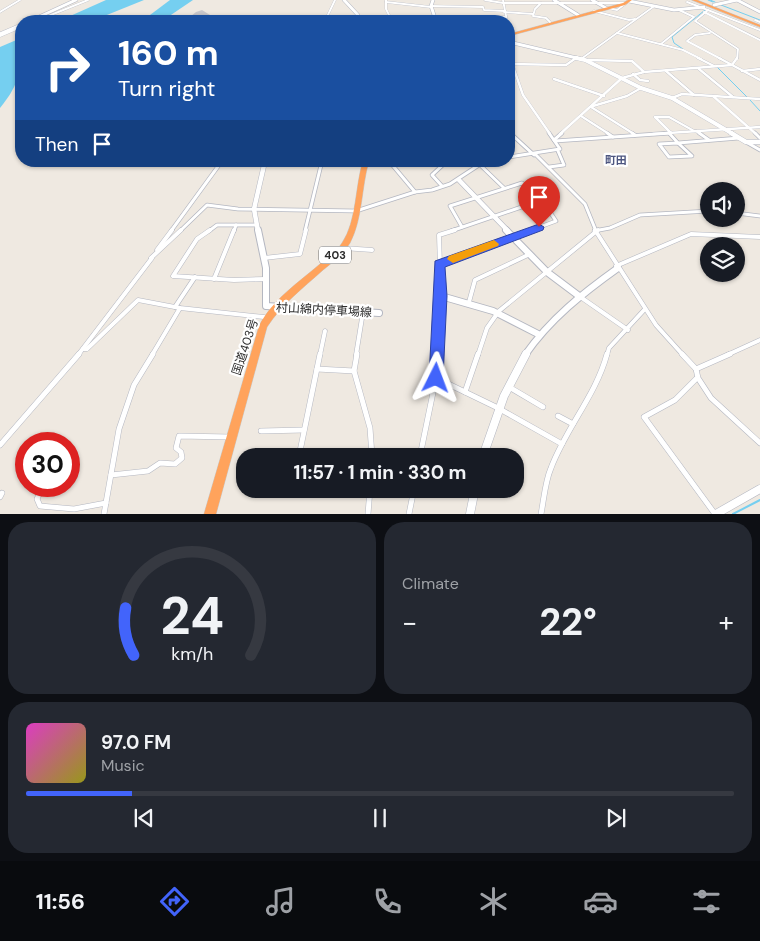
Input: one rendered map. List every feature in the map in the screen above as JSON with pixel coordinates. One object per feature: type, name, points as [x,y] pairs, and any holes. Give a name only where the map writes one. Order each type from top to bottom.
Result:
[{"type":"highway","points":[[698,0],[759,27]]},
{"type":"highway","points":[[690,1],[759,27]]},
{"type":"highway","points":[[515,33],[578,14],[627,2]]},
{"type":"highway","name":"国道403号","points":[[210,514],[230,437],[264,322],[343,248],[348,239],[356,212],[360,180],[364,167]]},
{"type":"street","points":[[0,12],[20,0]]},
{"type":"street","points":[[43,15],[76,0]]},
{"type":"street","points":[[51,15],[88,0]]},
{"type":"street","points":[[329,15],[335,0]]},
{"type":"street","points":[[344,0],[358,15]]},
{"type":"street","points":[[433,0],[431,6],[434,15]]},
{"type":"street","points":[[479,0],[481,7]]},
{"type":"street","points":[[485,0],[542,3],[627,2],[679,10],[702,7]]},
{"type":"street","points":[[554,0],[578,14]]},
{"type":"street","points":[[592,0],[607,8]]},
{"type":"street","points":[[714,5],[737,0],[760,12]]},
{"type":"street","points":[[389,15],[386,9],[386,1],[431,6],[481,7],[484,10],[533,14],[533,16],[546,18],[550,22]]},
{"type":"street","points":[[690,1],[708,10],[759,27]]},
{"type":"street","points":[[503,2],[505,15]]},
{"type":"street","points":[[533,14],[542,3]]},
{"type":"street","points":[[515,64],[566,65],[581,59],[653,7]]},
{"type":"street","points":[[661,44],[694,17],[679,10]]},
{"type":"street","points":[[555,140],[622,78],[644,72],[732,65],[737,60],[738,49],[710,33],[695,21],[708,10]]},
{"type":"street","points":[[594,11],[628,20],[636,19]]},
{"type":"street","points":[[704,12],[760,40]]},
{"type":"street","points":[[756,20],[759,27]]},
{"type":"street","points":[[0,35],[15,29]]},
{"type":"street","points":[[617,33],[683,50],[715,67]]},
{"type":"street","points":[[710,33],[695,35],[687,41],[760,80]]},
{"type":"street","points":[[515,43],[581,59],[632,61],[644,72]]},
{"type":"street","points":[[581,59],[642,88],[672,98],[760,150]]},
{"type":"street","points":[[699,69],[733,97]]},
{"type":"street","points":[[742,71],[760,69]]},
{"type":"street","points":[[666,71],[685,85],[694,95]]},
{"type":"street","points":[[633,74],[640,80],[648,81]]},
{"type":"street","points":[[515,75],[523,95],[560,148],[558,151],[564,165],[549,167]]},
{"type":"street","points":[[554,79],[604,96]]},
{"type":"street","points":[[590,107],[627,96],[633,90],[642,88]]},
{"type":"street","points":[[672,98],[679,94],[760,99]]},
{"type":"street","points":[[713,96],[760,138]]},
{"type":"street","points":[[590,107],[636,135]]},
{"type":"street","points":[[582,116],[614,138]]},
{"type":"street","points":[[710,141],[696,131],[669,117],[655,117],[678,143],[692,156],[670,157],[659,144],[678,143],[710,141],[740,138]]},
{"type":"street","points":[[555,140],[614,138],[723,128],[760,127]]},
{"type":"street","points":[[515,137],[549,167],[585,204],[595,230],[656,326],[696,369],[696,379],[709,395],[760,443]]},
{"type":"street","points":[[746,142],[760,142]]},
{"type":"street","points":[[515,157],[535,155],[546,151],[558,151]]},
{"type":"street","points":[[0,445],[83,349],[218,167]]},
{"type":"street","name":"村山綿内停車場線","points":[[264,167],[254,209],[264,258],[266,306],[379,313]]},
{"type":"street","points":[[264,258],[300,254],[321,167]]},
{"type":"street","points":[[394,167],[415,192]]},
{"type":"street","points":[[440,167],[432,176],[442,186]]},
{"type":"street","points":[[151,258],[207,205],[254,209],[356,212],[415,192],[432,190],[459,180],[472,167]]},
{"type":"street","points":[[482,167],[504,188]]},
{"type":"street","points":[[459,180],[547,272],[628,330]]},
{"type":"street","points":[[439,264],[556,221],[542,200],[522,183],[450,206],[462,227]]},
{"type":"street","points":[[422,448],[436,378],[441,296],[439,235],[542,200]]},
{"type":"street","points":[[465,392],[488,328],[499,311],[595,230],[610,228],[640,215],[700,212]]},
{"type":"street","points":[[745,214],[760,216]]},
{"type":"street","points":[[214,279],[236,225]]},
{"type":"street","points":[[257,225],[217,226],[197,239],[173,276],[214,279],[266,278]]},
{"type":"street","points":[[486,448],[498,408],[535,341],[579,296],[617,267],[691,234],[760,237]]},
{"type":"street","points":[[343,248],[372,250]]},
{"type":"street","points":[[469,302],[476,280],[530,254]]},
{"type":"street","points":[[104,514],[119,429],[134,386],[195,277]]},
{"type":"street","points":[[441,296],[499,311],[540,335]]},
{"type":"street","points":[[83,349],[87,349],[138,300],[264,322],[266,306]]},
{"type":"street","points":[[541,514],[550,470],[604,366],[609,348],[628,330],[645,309]]},
{"type":"street","points":[[363,312],[354,371],[370,428],[371,448]]},
{"type":"street","points":[[301,448],[325,331]]},
{"type":"street","points":[[696,369],[760,340]]},
{"type":"street","points":[[317,369],[354,371]]},
{"type":"street","points":[[436,378],[498,408],[562,444]]},
{"type":"street","points":[[696,379],[675,400],[644,417],[715,514],[760,489]]},
{"type":"street","points":[[509,387],[543,407]]},
{"type":"street","points":[[558,416],[573,424]]},
{"type":"street","points":[[261,431],[304,430]]},
{"type":"street","points":[[111,475],[148,471],[160,463],[175,464],[182,458],[181,452],[176,448],[179,436],[230,437]]},
{"type":"street","points":[[38,497],[40,506],[74,509],[106,503]]},
{"type":"street","points":[[368,514],[369,498]]},
{"type":"street","points":[[409,514],[412,498]]},
{"type":"street","points":[[470,514],[473,498]]},
{"type":"water","points":[[106,0],[144,0],[107,15],[72,15]]},
{"type":"water","points":[[170,0],[193,0],[171,15],[150,15]]},
{"type":"water","points":[[15,41],[15,85],[0,108],[0,47]]},
{"type":"waterway","points":[[708,0],[713,2]]},
{"type":"waterway","points":[[710,0],[715,2]]},
{"type":"waterway","points":[[721,5],[760,20]]},
{"type":"waterway","points":[[683,49],[674,43],[672,37],[705,10]]},
{"type":"waterway","points":[[717,67],[747,97]]},
{"type":"waterway","points":[[750,100],[760,111]]},
{"type":"waterway","points":[[733,514],[760,500]]},
{"type":"slow traffic","points":[[453,259],[494,244]]},
{"type":"district","name":"町田","points":[[616,160]]},
{"type":"route","points":[[436,378],[441,296],[439,264],[539,227]]}]
